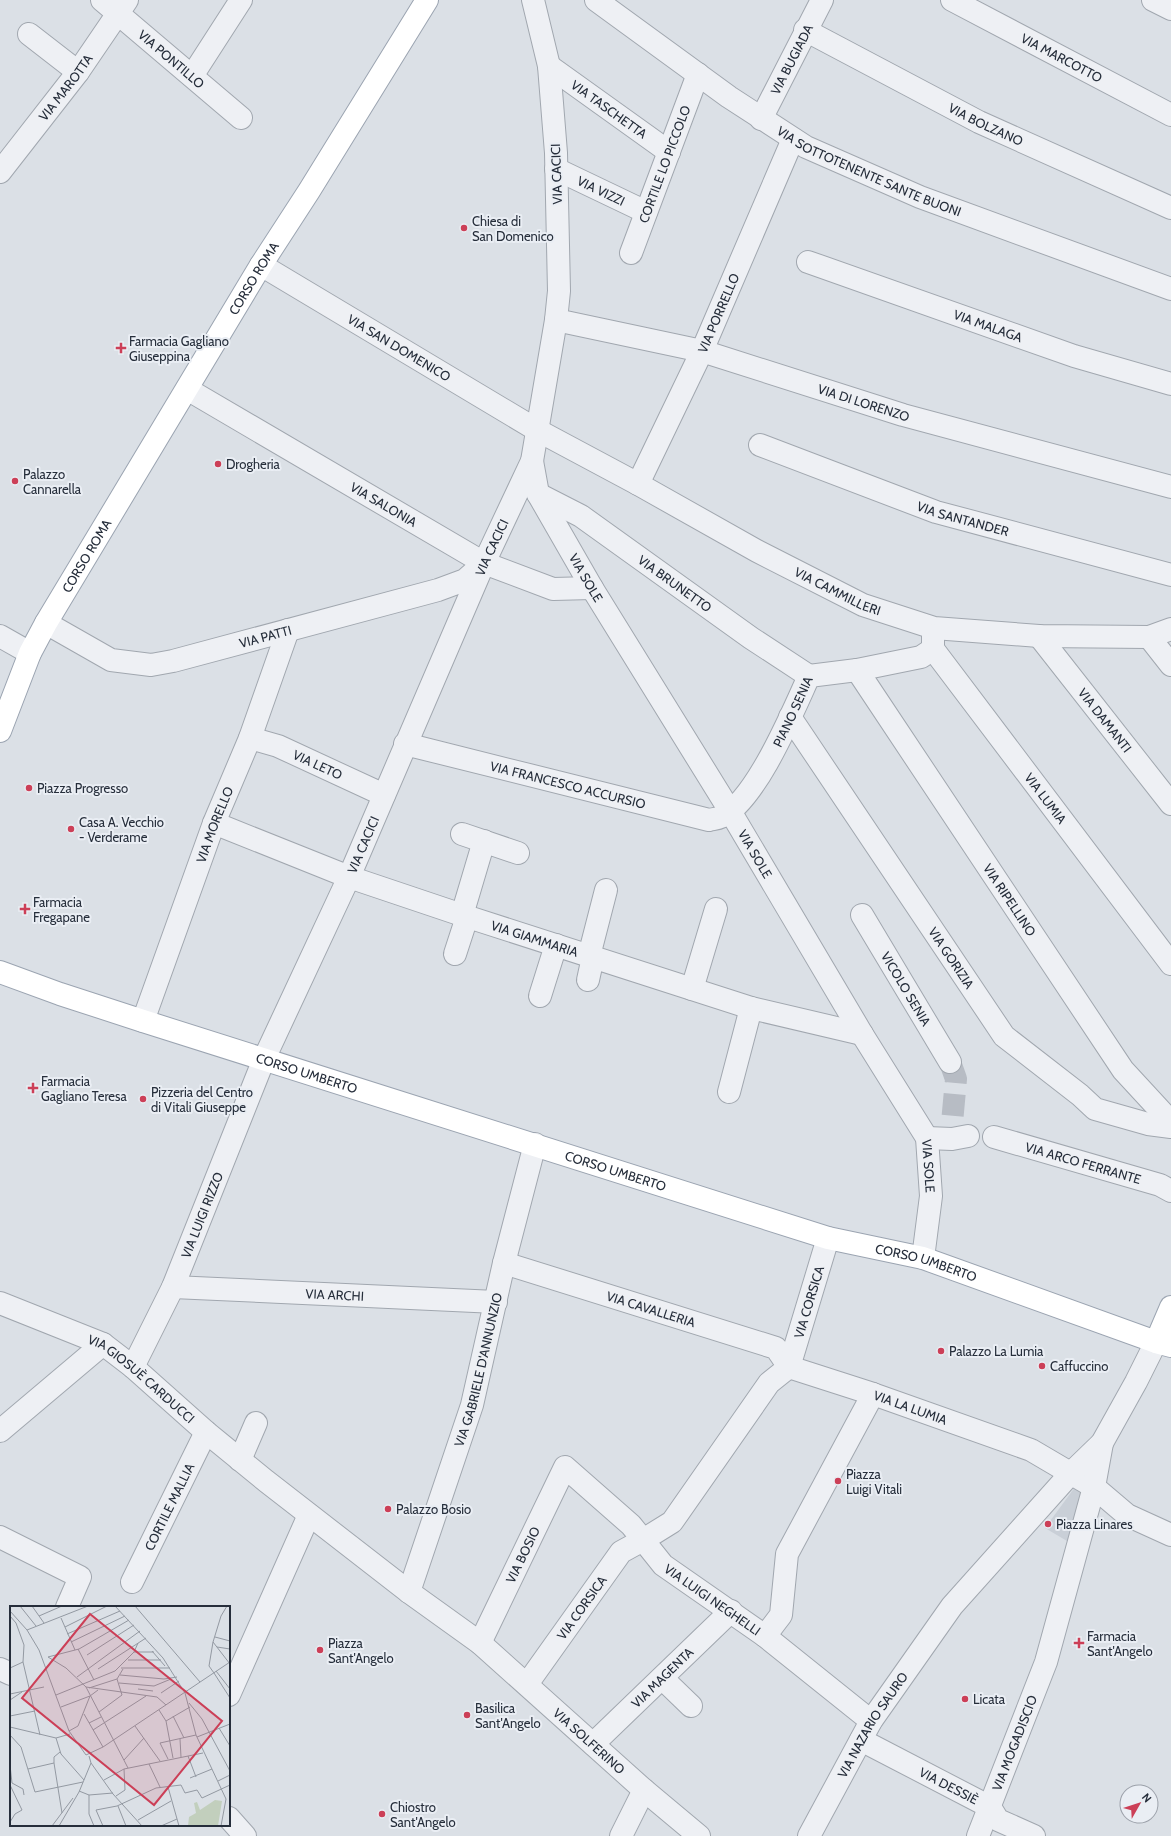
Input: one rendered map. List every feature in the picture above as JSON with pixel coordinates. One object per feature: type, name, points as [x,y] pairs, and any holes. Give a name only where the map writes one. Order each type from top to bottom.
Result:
[{"type":"main road","name":"CORSO ROMA","points":[[0,731],[37,639],[261,265],[313,185],[427,0]]},
{"type":"main road","name":"CORSO UMBERTO","points":[[0,972],[60,994],[143,1021],[828,1238],[923,1258],[1163,1344]]},
{"type":"main road","points":[[1163,1344],[1171,1306]]},
{"type":"street","points":[[192,76],[241,0]]},
{"type":"street","name":"VIA CACICI","points":[[264,1059],[348,877],[484,562],[532,461],[556,320],[559,291],[556,169],[548,66],[533,0]]},
{"type":"street","name":"VIA SOTTOTENENTE SANTE BUONI","points":[[596,0],[761,119],[806,147],[920,197],[1171,289]]},
{"type":"street","name":"VIA BUGIADA","points":[[761,119],[805,30],[822,0]]},
{"type":"street","name":"VIA MARCOTTO","points":[[952,0],[1171,115]]},
{"type":"street","points":[[1153,0],[1171,9]]},
{"type":"street","name":"VIA PONTILLO","points":[[116,4],[192,76],[241,118]]},
{"type":"street","name":"VIA MAROTTA","points":[[0,172],[78,72],[116,4]]},
{"type":"street","name":"VIA BOLZANO","points":[[805,30],[978,122],[1171,208]]},
{"type":"street","points":[[29,34],[78,72]]},
{"type":"street","name":"VIA TASCHETTA","points":[[548,66],[669,152]]},
{"type":"street","name":"CORTILE LO PICCOLO","points":[[631,253],[698,74]]},
{"type":"street","name":"VIA PORRELLO","points":[[638,484],[702,351],[792,139]]},
{"type":"street","name":"VIA VIZZI","points":[[556,169],[646,212]]},
{"type":"street","name":"VIA MALAGA","points":[[808,262],[1074,356],[1171,384]]},
{"type":"street","name":"VIA SAN DOMENICO","points":[[261,265],[537,430]]},
{"type":"street","name":"VIA DI LORENZO","points":[[556,320],[702,351],[902,415],[1171,487]]},
{"type":"street","name":"VIA SALONIA","points":[[187,389],[484,562],[553,589],[592,588]]},
{"type":"street","name":"VIA CAMMILLERI","points":[[537,430],[638,484],[757,551],[863,605],[933,638],[1039,636],[1149,637],[1171,629]]},
{"type":"street","name":"VIA SANTANDER","points":[[760,445],[936,512],[1171,575]]},
{"type":"street","name":"VIA SOLE","points":[[532,461],[538,494],[592,588],[730,811],[862,1034],[927,1138],[931,1196],[923,1258]]},
{"type":"street","name":"VIA BRUNETTO","points":[[538,494],[581,516],[751,638],[809,676]]},
{"type":"street","name":"VIA PATTI","points":[[0,636],[37,639],[110,660],[151,666],[430,592],[465,580],[484,562]]},
{"type":"street","name":"VIA MORELLO","points":[[143,1021],[214,823],[250,738],[288,630]]},
{"type":"street","name":"VIA DAMANTI","points":[[1039,636],[1171,804]]},
{"type":"street","points":[[1149,637],[1171,664]]},
{"type":"street","name":"PIANO SENIA","points":[[730,811],[755,784],[790,717],[809,676],[857,670],[921,657],[933,638]]},
{"type":"street","name":"VIA LUMIA","points":[[933,638],[1171,964]]},
{"type":"street","name":"VIA RIPELLINO","points":[[857,670],[1123,1070],[1171,1122]]},
{"type":"street","name":"VIA GORIZIA","points":[[790,717],[1004,1036],[1080,1095],[1094,1109],[1148,1124],[1171,1127]]},
{"type":"street","name":"VIA LETO","points":[[250,738],[278,746],[384,794]]},
{"type":"street","name":"VIA FRANCESCO ACCURSIO","points":[[405,744],[709,820],[721,817],[730,811]]},
{"type":"street","name":"VIA GIAMMARIA","points":[[214,823],[348,877],[465,916],[751,1008],[862,1034]]},
{"type":"street","points":[[462,834],[518,853]]},
{"type":"street","points":[[455,954],[484,841]]},
{"type":"street","points":[[588,980],[591,956],[606,890]]},
{"type":"street","points":[[692,989],[716,909]]},
{"type":"street","name":"VICOLO SENIA","points":[[862,915],[950,1062]]},
{"type":"street","points":[[540,996],[556,945]]},
{"type":"street","points":[[729,1092],[751,1008]]},
{"type":"street","name":"VIA LUIGI RIZZO","points":[[133,1367],[174,1287],[264,1059]]},
{"type":"street","points":[[927,1138],[958,1132]]},
{"type":"street","name":"VIA ARCO FERRANTE","points":[[994,1138],[1160,1185],[1171,1191]]},
{"type":"street","name":"VIA GABRIELE D'ANNUNZIO","points":[[409,1592],[472,1405],[504,1263],[535,1144]]},
{"type":"street","name":"VIA CORSICA","points":[[527,1684],[620,1552],[672,1522],[769,1383],[789,1367],[828,1238]]},
{"type":"street","name":"VIA CAVALLERIA","points":[[504,1263],[776,1348],[789,1367]]},
{"type":"street","name":"VIA ARCHI","points":[[174,1287],[496,1302]]},
{"type":"street","name":"VIA GIOSUÈ CARDUCCI","points":[[0,1303],[102,1344],[133,1367],[240,1460],[310,1515]]},
{"type":"street","points":[[0,1431],[102,1344]]},
{"type":"street","points":[[1071,1473],[1102,1443],[1136,1382],[1163,1344]]},
{"type":"street","name":"VIA LA LUMIA","points":[[789,1367],[873,1394],[1031,1450],[1094,1487],[1127,1515],[1171,1535]]},
{"type":"street","points":[[765,1636],[782,1615],[787,1554],[873,1394]]},
{"type":"street","points":[[240,1460],[256,1423]]},
{"type":"street","name":"CORTILE MALLIA","points":[[132,1582],[206,1432]]},
{"type":"street","points":[[1094,1487],[1102,1443]]},
{"type":"street","name":"VIA LUIGI NEGHELLI","points":[[565,1467],[631,1525],[663,1565],[765,1636],[871,1721]]},
{"type":"street","name":"VIA BOSIO","points":[[480,1643],[565,1467]]},
{"type":"street","name":"VIA NAZARIO SAURO","points":[[809,1836],[871,1721],[952,1606],[1071,1473]]},
{"type":"street","name":"VIA MOGADISCIO","points":[[978,1836],[1042,1672],[1094,1487]]},
{"type":"street","points":[[230,1693],[310,1515]]},
{"type":"street","name":"VIA SOLFERINO","points":[[310,1515],[409,1592],[480,1643],[644,1790],[699,1836]]},
{"type":"street","points":[[0,1537],[80,1577],[67,1606]]},
{"type":"street","name":"VIA MAGENTA","points":[[593,1744],[731,1611]]},
{"type":"street","points":[[0,1669],[10,1674]]},
{"type":"street","points":[[662,1678],[691,1706]]},
{"type":"street","name":"VIA DESSIÈ","points":[[861,1740],[990,1807],[998,1820],[1034,1836]]},
{"type":"street","points":[[621,1836],[644,1790]]},
{"type":"street","points":[[230,1819],[245,1836]]},
{"type":"shaded area","points":[[1078,1483],[1087,1487],[1067,1541],[1045,1528]]},
{"type":"tunnel","points":[[950,1062],[956,1079],[952,1123]]},
{"type":"place","name":"Chiesa di San Domenico","points":[[464,228]]},
{"type":"place","name":"Farmacia Gagliano Giuseppina","points":[[121,348]]},
{"type":"place","name":"Drogheria","points":[[218,464]]},
{"type":"place","name":"Palazzo Cannarella","points":[[15,481]]},
{"type":"place","name":"Piazza Progresso","points":[[29,788]]},
{"type":"place","name":"Casa A. Vecchio - Verderame","points":[[71,829]]},
{"type":"place","name":"Farmacia Fregapane","points":[[25,909]]},
{"type":"place","name":"Farmacia Gagliano Teresa","points":[[33,1088]]},
{"type":"place","name":"Pizzeria del Centro di Vitali Giuseppe","points":[[143,1099]]},
{"type":"place","name":"Palazzo La Lumia","points":[[941,1351]]},
{"type":"place","name":"Caffuccino","points":[[1042,1366]]},
{"type":"place","name":"Piazza Luigi Vitali","points":[[838,1481]]},
{"type":"place","name":"Palazzo Bosio","points":[[388,1509]]},
{"type":"place","name":"Piazza Linares","points":[[1048,1524]]},
{"type":"place","name":"Farmacia Sant'Angelo","points":[[1079,1643]]},
{"type":"place","name":"Piazza Sant'Angelo","points":[[320,1650]]},
{"type":"place","name":"Licata","points":[[965,1699]]},
{"type":"place","name":"Basilica Sant'Angelo","points":[[467,1715]]},
{"type":"place","name":"Chiostro Sant'Angelo","points":[[382,1814]]}]
